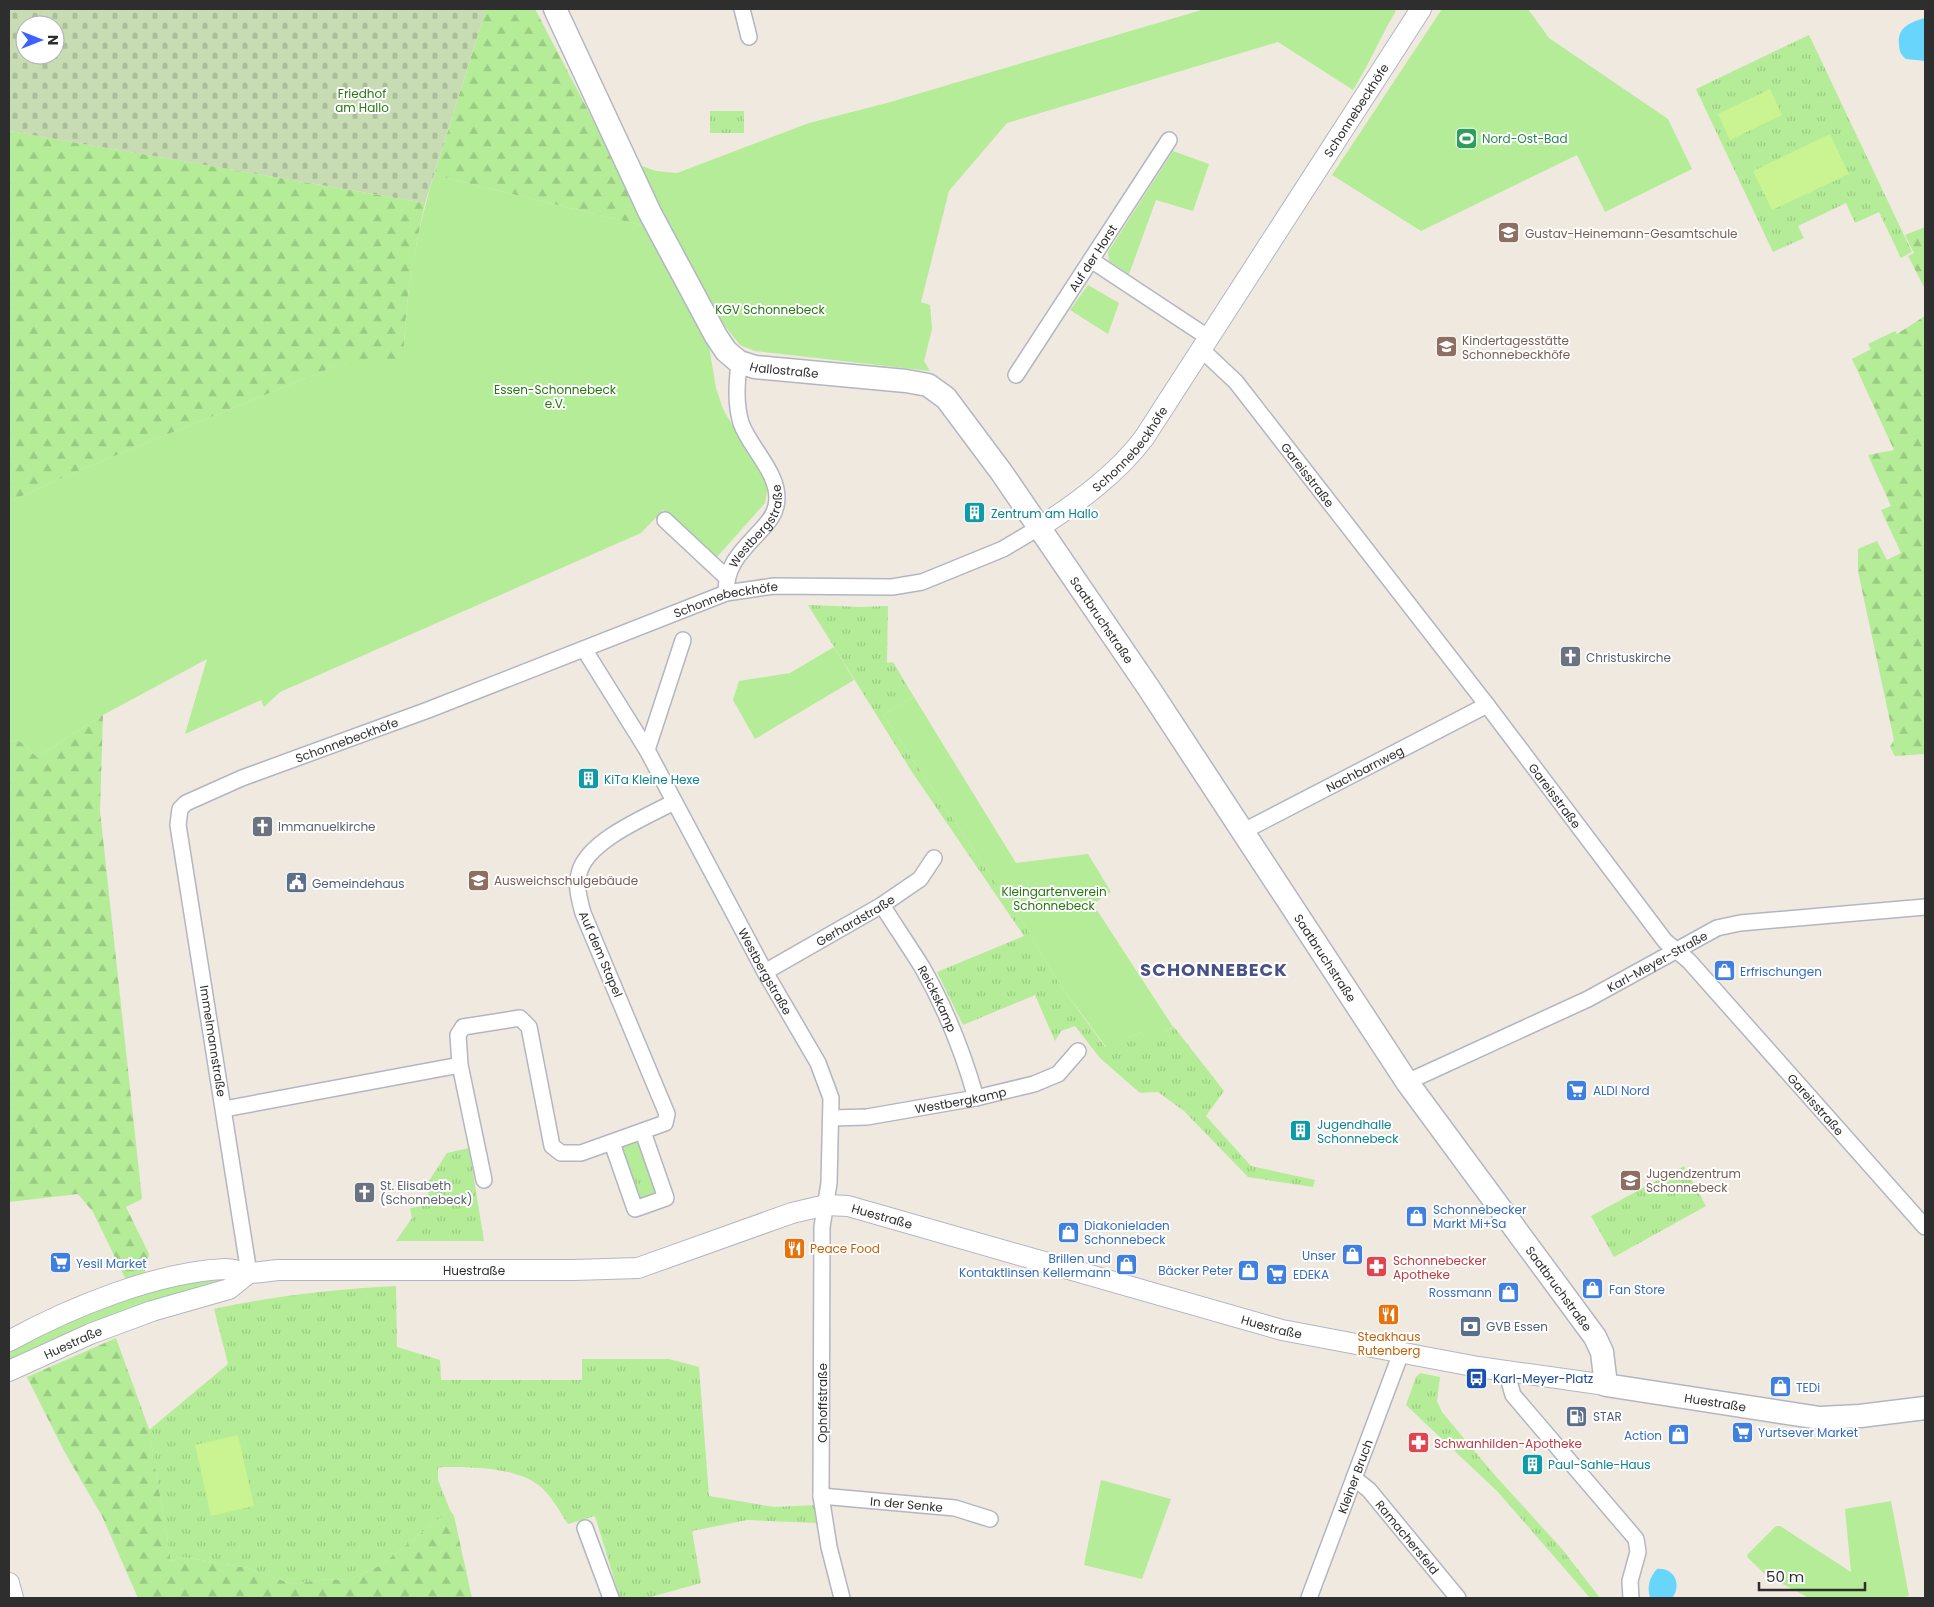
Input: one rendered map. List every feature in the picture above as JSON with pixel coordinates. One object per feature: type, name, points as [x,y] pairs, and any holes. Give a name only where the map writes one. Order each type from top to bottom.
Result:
[{"type":"main road","name":"Hallostraße","points":[[555,9],[628,166],[674,259],[726,351],[739,362],[755,368],[906,381],[928,385],[946,398],[1040,528]]},
{"type":"main road","name":"Saatbruchstraße","points":[[1040,528],[1407,1082],[1595,1337],[1602,1352],[1606,1385]]},
{"type":"main road","name":"Huestraße","points":[[1606,1385],[1820,1418],[1860,1416],[1925,1408]]},
{"type":"street","points":[[742,9],[749,37]]},
{"type":"street","name":"Schonnebeckhöfe","points":[[180,809],[194,799],[242,778],[428,710],[726,593],[774,586],[892,587],[922,582],[1003,550],[1040,528],[1128,459],[1205,344],[1421,9]]},
{"type":"street","name":"Auf der Horst","points":[[1016,375],[1169,140]]},
{"type":"street","points":[[1091,260],[1205,344]]},
{"type":"street","name":"Gareisstraße","points":[[1205,344],[1487,706],[1654,928],[1676,951],[1689,961],[1925,1227]]},
{"type":"street","name":"Westbergstraße","points":[[726,593],[726,577],[736,558],[771,518],[776,506],[773,481],[742,424],[736,395],[739,362]]},
{"type":"street","name":"Westbergstraße","points":[[665,520],[726,577]]},
{"type":"street","points":[[647,750],[683,640]]},
{"type":"street","name":"Westbergstraße","points":[[584,649],[647,750],[766,972],[818,1063],[831,1098],[829,1183],[826,1205]]},
{"type":"street","name":"Nachbarnweg","points":[[1242,832],[1487,706]]},
{"type":"street","name":"Auf dem Stapel","points":[[484,1180],[460,1065],[458,1034],[463,1027],[520,1018],[529,1026],[552,1146],[561,1152],[582,1153],[665,1123],[668,1114],[583,913],[578,893],[578,883],[580,869],[600,845],[614,835],[674,802]]},
{"type":"street","name":"Immelmannstraße","points":[[180,809],[178,825],[249,1273]]},
{"type":"street","name":"Gerhardstraße","points":[[766,972],[882,905],[920,879],[934,858]]},
{"type":"street","name":"Reickskamp","points":[[882,905],[921,966],[943,1008],[964,1054],[976,1098]]},
{"type":"street","name":"Karl-Meyer-Straße","points":[[1407,1082],[1588,999],[1717,928],[1727,925],[1925,907]]},
{"type":"street","name":"Westbergkamp","points":[[831,1118],[867,1117],[976,1098],[1034,1084],[1058,1074],[1078,1050]]},
{"type":"street","points":[[224,1109],[460,1065]]},
{"type":"street","points":[[612,1143],[635,1209],[666,1198],[643,1132]]},
{"type":"street","name":"Huestraße","points":[[9,1341],[46,1322],[143,1285],[226,1269],[249,1273],[278,1270],[574,1270],[638,1268],[792,1213],[826,1205],[848,1206],[874,1212],[1282,1330],[1506,1371],[1606,1385]]},
{"type":"street","name":"Ophoffstraße","points":[[826,1205],[822,1227],[821,1496],[829,1547],[842,1598]]},
{"type":"street","name":"Huestraße","points":[[9,1371],[90,1334],[152,1311],[229,1289],[249,1273]]},
{"type":"street","name":"Kleiner Bruch","points":[[1309,1598],[1401,1353]]},
{"type":"street","points":[[1506,1371],[1513,1395],[1636,1539],[1638,1552],[1630,1581],[1631,1598]]},
{"type":"street","name":"Ramachersfeld","points":[[1354,1478],[1381,1505],[1458,1598]]},
{"type":"street","name":"In der Senke","points":[[821,1496],[955,1508],[990,1519]]},
{"type":"street","points":[[586,1528],[611,1598]]},
{"type":"street","points":[[9,1583],[13,1598]]},
{"type":"green space","name":"Friedhof am Hallo","points":[[9,9],[486,9],[425,203],[9,131]]},
{"type":"green space","points":[[486,9],[535,9],[649,227],[434,175]]},
{"type":"green space","name":"KGV Schonnebeck","points":[[1205,9],[1392,9],[1396,11],[1353,90],[1278,42],[1007,123],[949,191],[921,302],[930,305],[932,329],[924,361],[930,371],[755,351],[740,345],[725,326],[682,251],[639,165],[656,171],[677,173],[809,123],[887,103]]},
{"type":"green space","points":[[1442,9],[1528,9],[1549,38],[1668,119],[1692,169],[1605,212],[1577,155],[1421,231],[1332,175]]},
{"type":"green space","points":[[1809,35],[1912,252],[1901,258],[1879,212],[1855,223],[1846,203],[1798,226],[1804,238],[1773,252],[1696,89]]},
{"type":"green space","points":[[1770,89],[1782,115],[1730,140],[1718,114]]},
{"type":"green space","points":[[710,111],[744,111],[744,133],[710,133]]},
{"type":"green space","points":[[9,131],[425,203],[411,277],[406,314],[404,352],[396,360],[336,366],[80,470],[9,502]]},
{"type":"green space","points":[[1830,134],[1849,174],[1772,210],[1753,171]]},
{"type":"green space","points":[[1173,151],[1209,164],[1193,211],[1156,200],[1129,274],[1109,261],[1108,252]]},
{"type":"green space","name":"Essen-Schonnebeck e.V.","points":[[434,175],[649,227],[709,346],[716,388],[723,409],[768,486],[765,503],[717,557],[709,553],[663,510],[641,533],[280,692],[264,707],[261,700],[185,734],[207,659],[103,715],[37,757],[18,740],[9,742],[9,502],[80,470],[336,366],[404,352],[413,262]]},
{"type":"green space","points":[[1925,227],[1925,289],[1908,256],[1914,253],[1905,235]]},
{"type":"green space","points":[[1088,285],[1119,303],[1108,334],[1070,310]]},
{"type":"green space","points":[[1925,316],[1925,754],[1895,756],[1890,747],[1894,740],[1858,571],[1858,549],[1877,541],[1887,560],[1901,553],[1881,510],[1891,506],[1868,455],[1894,450],[1852,359],[1871,349],[1868,344],[1895,331],[1897,334]]},
{"type":"green space","points":[[808,605],[888,606],[887,663],[893,662],[914,697],[883,715],[1023,923],[1058,982],[1105,1047],[1141,1032],[1147,1040],[1174,1027],[1224,1091],[1206,1116],[1251,1166],[1315,1180],[1313,1187],[1248,1177],[1184,1111],[1158,1092],[1140,1093],[1100,1058],[1075,1026],[1061,1031],[1055,1041],[1035,995],[963,1025],[937,972],[1024,936],[912,772]]},
{"type":"green space","points":[[834,647],[854,680],[755,739],[733,700],[739,681],[790,673]]},
{"type":"green space","name":"Kleingartenverein Schonnebeck","points":[[914,697],[1016,863],[1088,854],[1111,892],[1093,904],[1173,1027],[1147,1041],[1141,1032],[1106,1047],[1058,982],[1023,923],[883,715]]},
{"type":"green space","points":[[103,715],[100,811],[142,1199],[126,1207],[149,1254],[144,1276],[127,1282],[93,1212],[78,1194],[9,1202],[9,742],[18,740],[37,757]]},
{"type":"green space","points":[[640,1137],[662,1197],[637,1206],[615,1145]]},
{"type":"green space","points":[[469,1148],[484,1241],[396,1241],[412,1218],[410,1208],[430,1205],[427,1184],[447,1153]]},
{"type":"green space","points":[[646,1160],[656,1186],[635,1193],[626,1167]]},
{"type":"green space","points":[[1684,1166],[1706,1206],[1614,1257],[1591,1216]]},
{"type":"green space","points":[[225,1279],[159,1299],[9,1361],[9,1353],[59,1324],[97,1307],[139,1294],[183,1284]]},
{"type":"green space","points":[[396,1286],[397,1347],[440,1360],[441,1380],[582,1380],[582,1359],[669,1359],[699,1367],[709,1496],[774,1507],[816,1505],[818,1523],[747,1520],[692,1531],[701,1583],[647,1598],[620,1598],[595,1516],[568,1524],[546,1493],[527,1478],[492,1469],[443,1467],[438,1468],[438,1480],[450,1510],[381,1565],[348,1580],[327,1579],[292,1584],[248,1568],[183,1557],[171,1561],[149,1430],[228,1364],[214,1309],[304,1294]]},
{"type":"green space","points":[[116,1338],[149,1429],[171,1561],[183,1557],[248,1568],[292,1584],[327,1579],[348,1580],[381,1565],[450,1510],[454,1516],[472,1598],[138,1598],[102,1516],[64,1451],[27,1377]]},
{"type":"green space","points":[[1420,1373],[1440,1377],[1437,1401],[1442,1412],[1492,1472],[1562,1549],[1600,1598],[1590,1598],[1498,1492],[1406,1405],[1416,1377]]},
{"type":"green space","points":[[238,1435],[254,1506],[211,1516],[195,1445]]},
{"type":"green space","points":[[1101,1480],[1171,1499],[1142,1579],[1084,1565]]},
{"type":"green space","points":[[1891,1501],[1909,1596],[1898,1598],[1809,1598],[1766,1575],[1748,1558],[1747,1555],[1776,1526],[1780,1526],[1851,1572],[1845,1509]]},
{"type":"water","points":[[1925,18],[1925,61],[1906,59],[1899,49],[1900,33],[1906,26]]},
{"type":"water","points":[[1657,1569],[1668,1571],[1675,1578],[1676,1588],[1672,1598],[1650,1598],[1649,1582]]},
{"type":"place","name":"Nord-Ost-Bad","points":[[1466,138]]},
{"type":"place","name":"Gustav-Heinemann-Gesamtschule","points":[[1509,233]]},
{"type":"place","name":"Kindertagesstätte Schonnebeckhöfe","points":[[1446,347]]},
{"type":"place","name":"Zentrum am Hallo","points":[[975,513]]},
{"type":"place","name":"Christuskirche","points":[[1570,657]]},
{"type":"place","name":"KiTa Kleine Hexe","points":[[588,779]]},
{"type":"place","name":"Immanuelkirche","points":[[262,826]]},
{"type":"place","name":"Ausweichschulgebäude","points":[[478,880]]},
{"type":"place","name":"Gemeindehaus","points":[[296,883]]},
{"type":"place","name":"Erfrischungen","points":[[1724,971]]},
{"type":"place","name":"ALDI Nord","points":[[1577,1090]]},
{"type":"place","name":"Jugendhalle Schonnebeck","points":[[1301,1131]]},
{"type":"place","name":"Jugendzentrum Schonnebeck","points":[[1630,1180]]},
{"type":"place","name":"St. Elisabeth (Schonnebeck)","points":[[364,1192]]},
{"type":"place","name":"Schonnebecker Markt Mi+Sa","points":[[1417,1216]]},
{"type":"place","name":"Diakonieladen Schonnebeck","points":[[1068,1232]]},
{"type":"place","name":"Peace Food","points":[[794,1248]]},
{"type":"place","name":"Unser","points":[[1352,1255]]},
{"type":"place","name":"Yesil Market","points":[[60,1263]]},
{"type":"place","name":"Brillen und Kontaktlinsen Kellermann","points":[[1127,1265]]},
{"type":"place","name":"Schonnebecker Apotheke","points":[[1377,1267]]},
{"type":"place","name":"Bäcker Peter","points":[[1249,1270]]},
{"type":"place","name":"EDEKA","points":[[1277,1274]]},
{"type":"place","name":"Fan Store","points":[[1593,1289]]},
{"type":"place","name":"Rossmann","points":[[1508,1292]]},
{"type":"place","name":"Steakhaus Rutenberg","points":[[1389,1315]]},
{"type":"place","name":"GVB Essen","points":[[1470,1326]]},
{"type":"place","name":"Karl-Meyer-Platz","points":[[1477,1378]]},
{"type":"place","name":"TEDi","points":[[1780,1387]]},
{"type":"place","name":"STAR","points":[[1577,1416]]},
{"type":"place","name":"Yurtsever Market","points":[[1742,1432]]},
{"type":"place","name":"Action","points":[[1678,1435]]},
{"type":"place","name":"Schwanhilden-Apotheke","points":[[1418,1443]]},
{"type":"place","name":"Paul-Sahle-Haus","points":[[1532,1464]]},
{"type":"district","name":"SCHONNEBECK","points":[[1214,969]]}]
